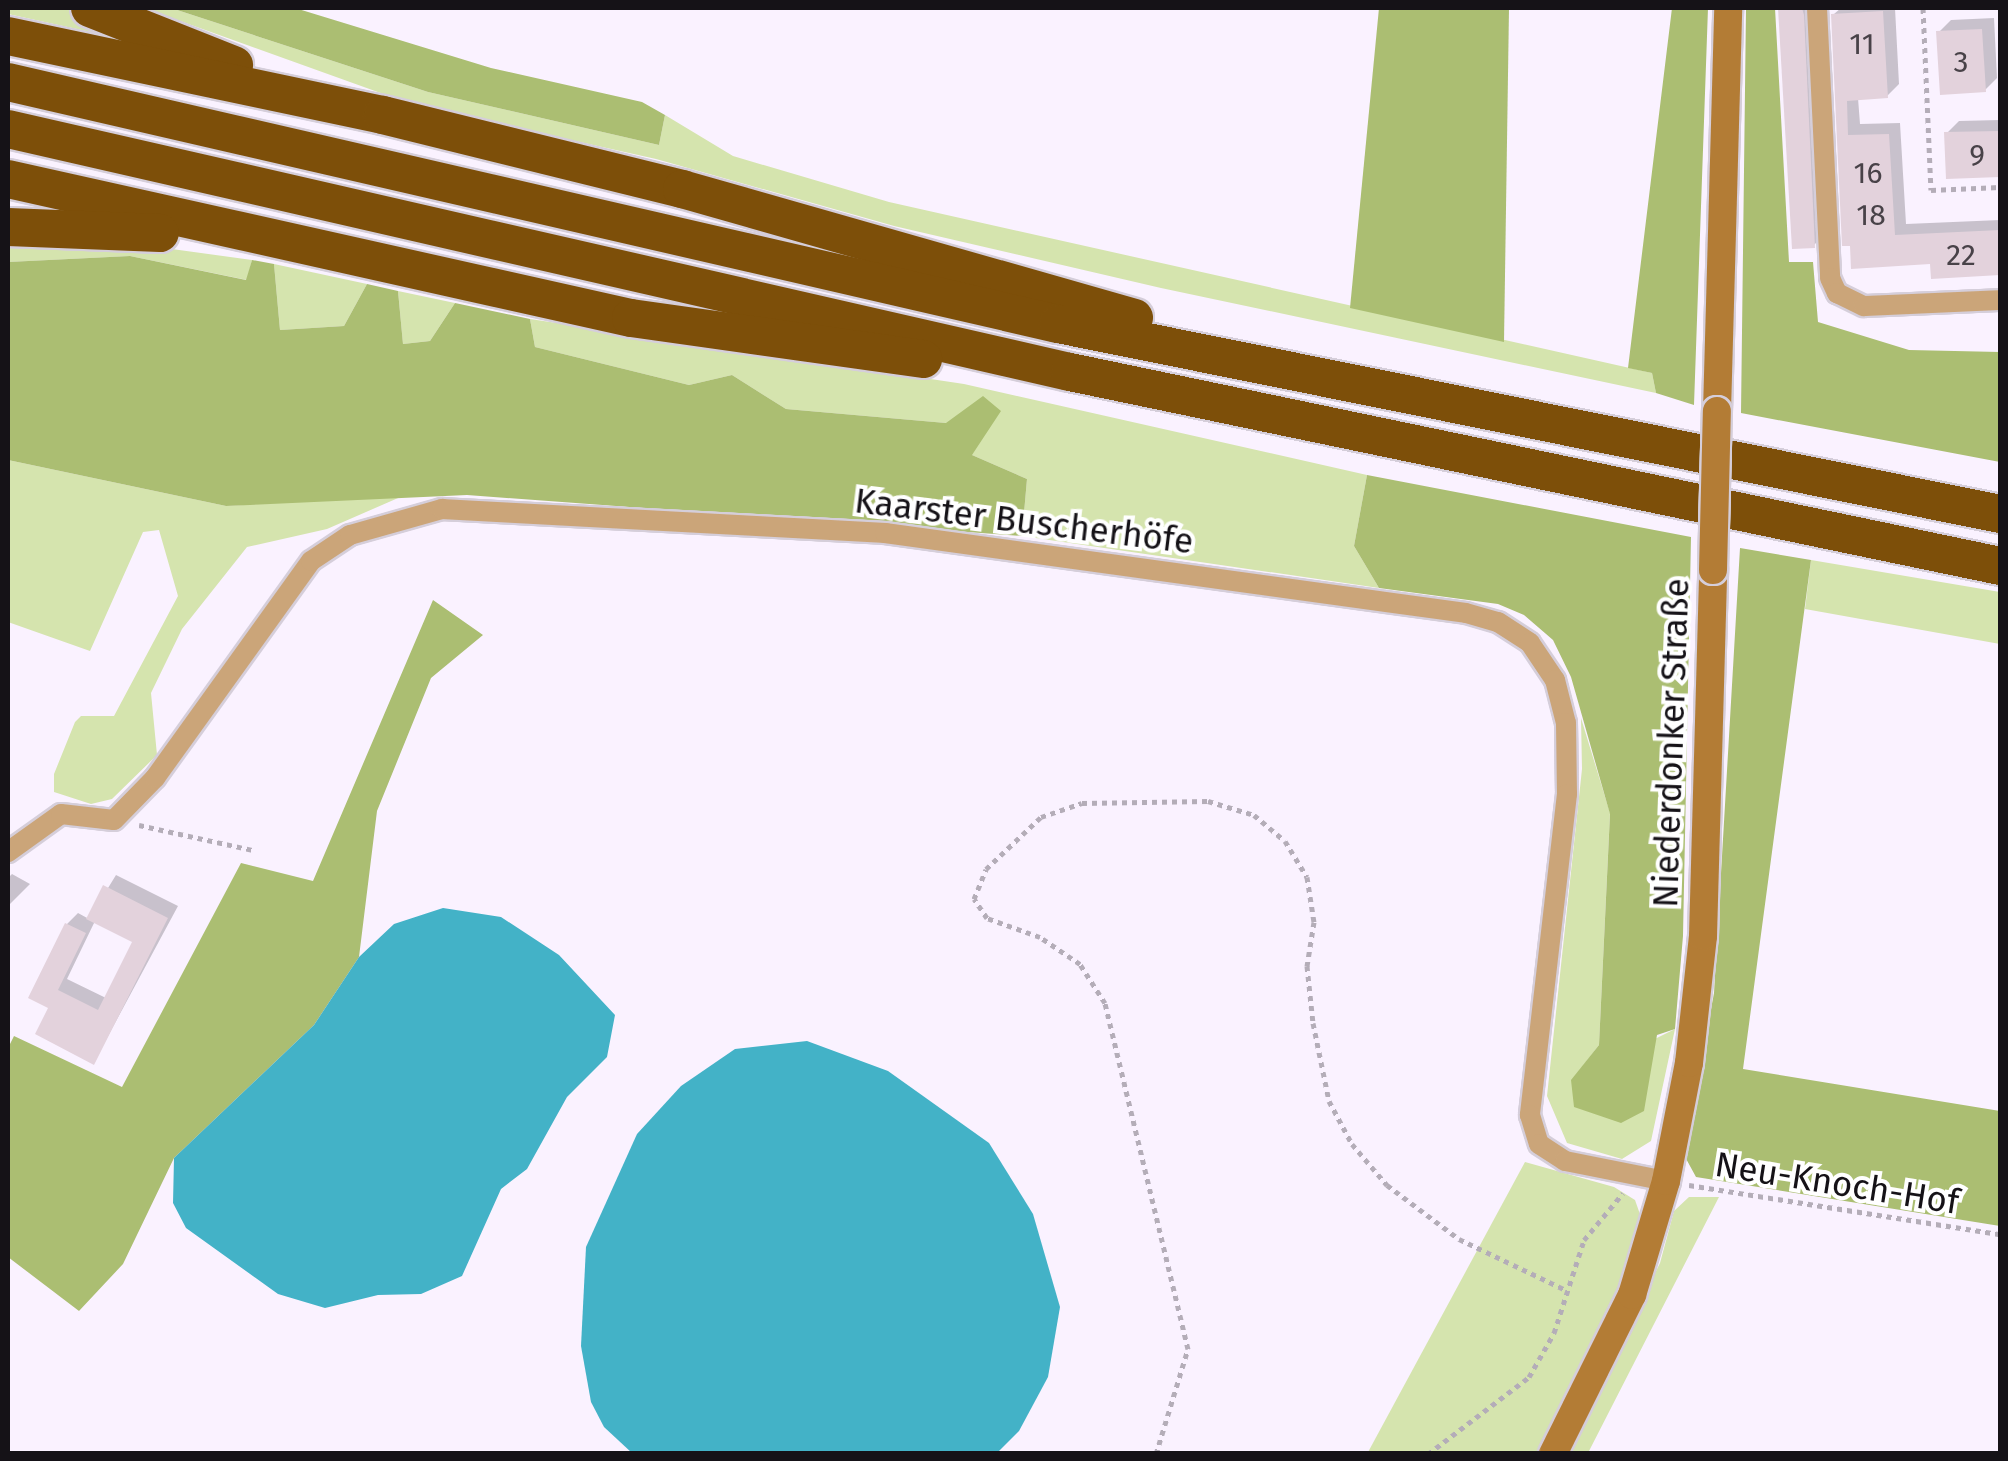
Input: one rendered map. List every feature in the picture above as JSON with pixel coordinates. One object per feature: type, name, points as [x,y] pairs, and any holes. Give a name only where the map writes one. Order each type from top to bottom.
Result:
[{"type":"highway","points":[[90,8],[383,115]]},
{"type":"highway","points":[[8,36],[383,115],[1023,283],[1260,360]]},
{"type":"highway","points":[[8,82],[1058,324],[1260,360],[2000,514]]},
{"type":"highway","points":[[8,129],[1070,372],[2000,566]]},
{"type":"highway","points":[[8,178],[631,318],[886,356],[1070,372]]},
{"type":"highway","points":[[8,226],[96,228],[317,249]]},
{"type":"street","name":"Niederdonker Straße","points":[[1553,1454],[1632,1294],[1652,1179],[1689,1063],[1703,936],[1728,8]]},
{"type":"street","points":[[1817,8],[1836,293],[1864,306],[2000,300]]},
{"type":"street","name":"Kaarster Buscherhöfe","points":[[114,820],[155,778],[312,561],[350,534],[442,509],[885,533],[1466,612],[1498,622],[1530,643],[1555,680],[1566,723],[1567,794],[1530,1115],[1534,1130],[1539,1144],[1566,1161],[1652,1179]]},
{"type":"street","points":[[8,852],[61,814],[114,820]]},
{"type":"path","points":[[1924,8],[1931,190],[2000,187]]},
{"type":"path","points":[[1156,1454],[1181,1380],[1186,1333],[1105,1003],[1080,964],[1040,937],[987,918],[974,900],[986,869],[1041,818],[1082,803],[1208,801],[1254,815],[1284,841],[1307,877],[1314,922],[1308,966],[1313,1023],[1330,1100],[1352,1144],[1388,1185],[1460,1240],[1564,1290]]},
{"type":"path","points":[[114,820],[253,850]]},
{"type":"path","points":[[1428,1454],[1529,1377],[1554,1334],[1564,1290],[1592,1226],[1652,1179]]},
{"type":"path","name":"Neu-Knoch-Hof","points":[[1652,1179],[2000,1234]]},
{"type":"green space","points":[[8,8],[68,8],[132,41],[8,14]]},
{"type":"green space","points":[[144,8],[171,8],[428,92],[659,145],[665,115],[733,156],[889,202],[1652,373],[1656,393],[1161,288],[894,226],[656,159],[414,105]]},
{"type":"green space","points":[[171,8],[295,8],[491,68],[642,102],[665,115],[659,145],[428,92]]},
{"type":"green space","points":[[1379,8],[1509,8],[1504,342],[1350,308]]},
{"type":"green space","points":[[1672,8],[1708,8],[1694,405],[1656,393],[1652,373],[1628,368]]},
{"type":"green space","points":[[1746,8],[1775,8],[1789,262],[1813,262],[1818,322],[1909,350],[2000,352],[2000,462],[1741,413]]},
{"type":"green space","points":[[8,243],[150,246],[252,260],[247,280],[130,256],[8,262]]},
{"type":"green space","points":[[130,256],[246,280],[252,260],[274,264],[280,330],[344,326],[367,284],[398,291],[403,344],[430,341],[455,303],[530,319],[535,347],[689,385],[732,375],[786,409],[946,423],[983,396],[1001,411],[972,455],[1027,479],[1022,536],[467,495],[226,506],[8,460],[8,262]]},
{"type":"green space","points":[[274,264],[367,284],[344,326],[280,330]]},
{"type":"green space","points":[[398,291],[455,303],[430,341],[403,344]]},
{"type":"green space","points":[[530,319],[964,384],[1367,475],[1354,546],[1379,588],[1022,536],[1027,479],[972,455],[946,423],[786,409],[732,375],[689,385],[535,347]]},
{"type":"green space","points":[[8,460],[226,506],[405,495],[327,529],[247,547],[182,629],[151,693],[157,755],[112,799],[91,804],[54,792],[54,774],[75,722],[81,716],[114,716],[178,596],[159,530],[143,532],[90,651],[8,622]]},
{"type":"green space","points":[[1367,475],[1691,537],[1683,936],[1675,1029],[1657,1035],[1644,1111],[1621,1123],[1574,1107],[1571,1080],[1599,1045],[1610,814],[1571,677],[1553,640],[1524,615],[1498,604],[1379,588],[1354,546]]},
{"type":"green space","points":[[1740,548],[1811,560],[1743,1069],[2000,1111],[2000,1226],[1696,1177],[1684,1155],[1714,993]]},
{"type":"green space","points":[[1811,560],[2000,592],[2000,644],[1805,609]]},
{"type":"green space","points":[[433,600],[483,635],[431,678],[377,811],[359,957],[314,1025],[174,1158],[123,1264],[79,1311],[8,1257],[8,1048],[14,1036],[122,1087],[241,863],[313,881]]},
{"type":"green space","points":[[1581,718],[1610,813],[1599,1045],[1572,1080],[1675,1029],[1651,1141],[1622,1159],[1567,1143],[1547,1096],[1582,769]]},
{"type":"green space","points":[[1525,1162],[1614,1187],[1635,1200],[1642,1220],[1634,1260],[1606,1324],[1538,1453],[1367,1454]]},
{"type":"green space","points":[[1689,1197],[1719,1197],[1588,1453],[1566,1454],[1660,1263],[1674,1211]]},
{"type":"water","points":[[443,908],[501,917],[559,955],[615,1015],[607,1057],[567,1097],[527,1169],[501,1189],[462,1276],[421,1294],[378,1295],[325,1308],[278,1294],[186,1228],[173,1203],[174,1158],[314,1025],[359,957],[394,924]]},
{"type":"water","points":[[807,1041],[888,1071],[989,1143],[1033,1214],[1060,1307],[1048,1377],[1019,1431],[997,1453],[632,1453],[604,1427],[591,1402],[581,1346],[586,1247],[637,1134],[681,1086],[735,1049]]},
{"type":"building","points":[[1778,8],[1802,8],[1804,15],[1815,248],[1792,249]]},
{"type":"building","points":[[1883,11],[1888,98],[1847,101],[1848,135],[1889,134],[1895,235],[2000,230],[2000,275],[1931,279],[1930,264],[1851,269],[1850,246],[1842,246],[1831,14]]},
{"type":"building","points":[[1982,29],[1986,92],[1940,95],[1936,31]]},
{"type":"building","points":[[2000,131],[2000,177],[1946,179],[1944,132]]},
{"type":"building","points":[[103,885],[168,918],[94,1065],[35,1034],[48,1008],[28,998],[65,923],[86,933],[58,990],[98,1010],[132,942],[86,919]]}]
